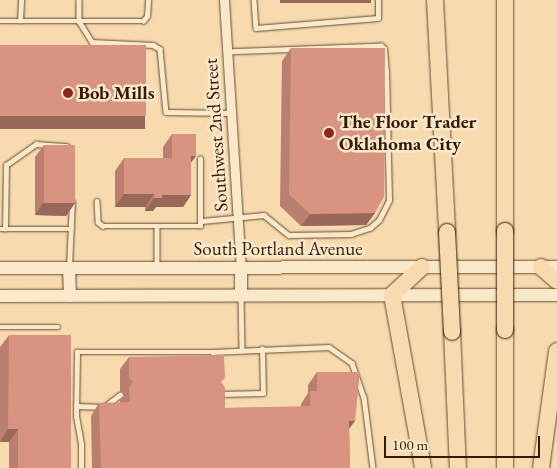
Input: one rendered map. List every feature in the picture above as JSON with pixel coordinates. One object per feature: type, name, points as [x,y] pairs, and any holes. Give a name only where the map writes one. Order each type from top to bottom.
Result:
[{"type":"highway","points":[[435,0],[458,468]]},
{"type":"highway","points":[[505,0],[505,468]]},
{"type":"highway","points":[[422,266],[392,295],[423,468]]},
{"type":"highway","points":[[549,267],[557,281]]},
{"type":"highway","points":[[541,468],[557,350]]},
{"type":"main road","name":"South Portland Avenue","points":[[0,268],[549,267]]},
{"type":"main road","points":[[69,268],[70,296]]},
{"type":"main road","points":[[241,268],[241,296]]},
{"type":"main road","points":[[0,296],[557,295]]},
{"type":"street","name":"Southwest 2nd Street","points":[[224,0],[241,268]]},
{"type":"lane","points":[[20,21],[21,0]]},
{"type":"lane","points":[[79,0],[79,21],[97,44],[153,45],[160,49],[166,112],[231,113]]},
{"type":"lane","points":[[0,21],[143,21],[147,16],[148,0]]},
{"type":"lane","points":[[254,0],[256,28],[378,18],[378,0]]},
{"type":"lane","points":[[97,201],[98,222],[103,226],[200,226],[202,222],[264,215],[284,232],[296,235],[360,232],[379,220],[387,208],[390,184],[384,50],[374,44],[227,52]]},
{"type":"lane","points":[[72,152],[66,146],[36,144],[6,166],[2,229],[72,229]]},
{"type":"lane","points":[[200,160],[202,222]]},
{"type":"lane","points":[[69,268],[72,199]]},
{"type":"lane","points":[[157,226],[158,268]]},
{"type":"lane","points":[[241,296],[242,349]]},
{"type":"lane","points":[[0,326],[58,327]]},
{"type":"lane","points":[[81,468],[76,406],[77,352],[212,352],[262,348],[329,347],[352,363],[364,397],[372,468]]},
{"type":"lane","points":[[216,395],[263,393],[262,348]]},
{"type":"lane","points":[[76,406],[104,407],[120,395]]},
{"type":"building","name":"Bob Mills","points":[[0,45],[146,45],[146,116],[0,116]]},
{"type":"building","name":"The Floor Trader Oklahoma City","points":[[291,48],[385,48],[384,197],[375,213],[310,214],[289,194]]},
{"type":"building","points":[[172,134],[196,134],[196,156],[191,156],[191,195],[162,195],[162,198],[154,198],[154,194],[124,194],[124,158],[172,158]]},
{"type":"building","points":[[44,145],[75,145],[75,203],[44,203]]},
{"type":"building","points":[[9,335],[71,335],[71,468],[18,468],[18,429],[8,429]]},
{"type":"building","points":[[224,355],[225,378],[221,382],[225,387],[225,408],[310,406],[310,391],[317,391],[317,372],[360,372],[355,421],[349,421],[350,468],[101,468],[99,403],[130,402],[129,387],[133,382],[129,378],[129,357]]},
{"type":"place","name":"Bob Mills","points":[[68,93]]},
{"type":"place","name":"The Floor Trader Oklahoma City","points":[[329,133]]}]
